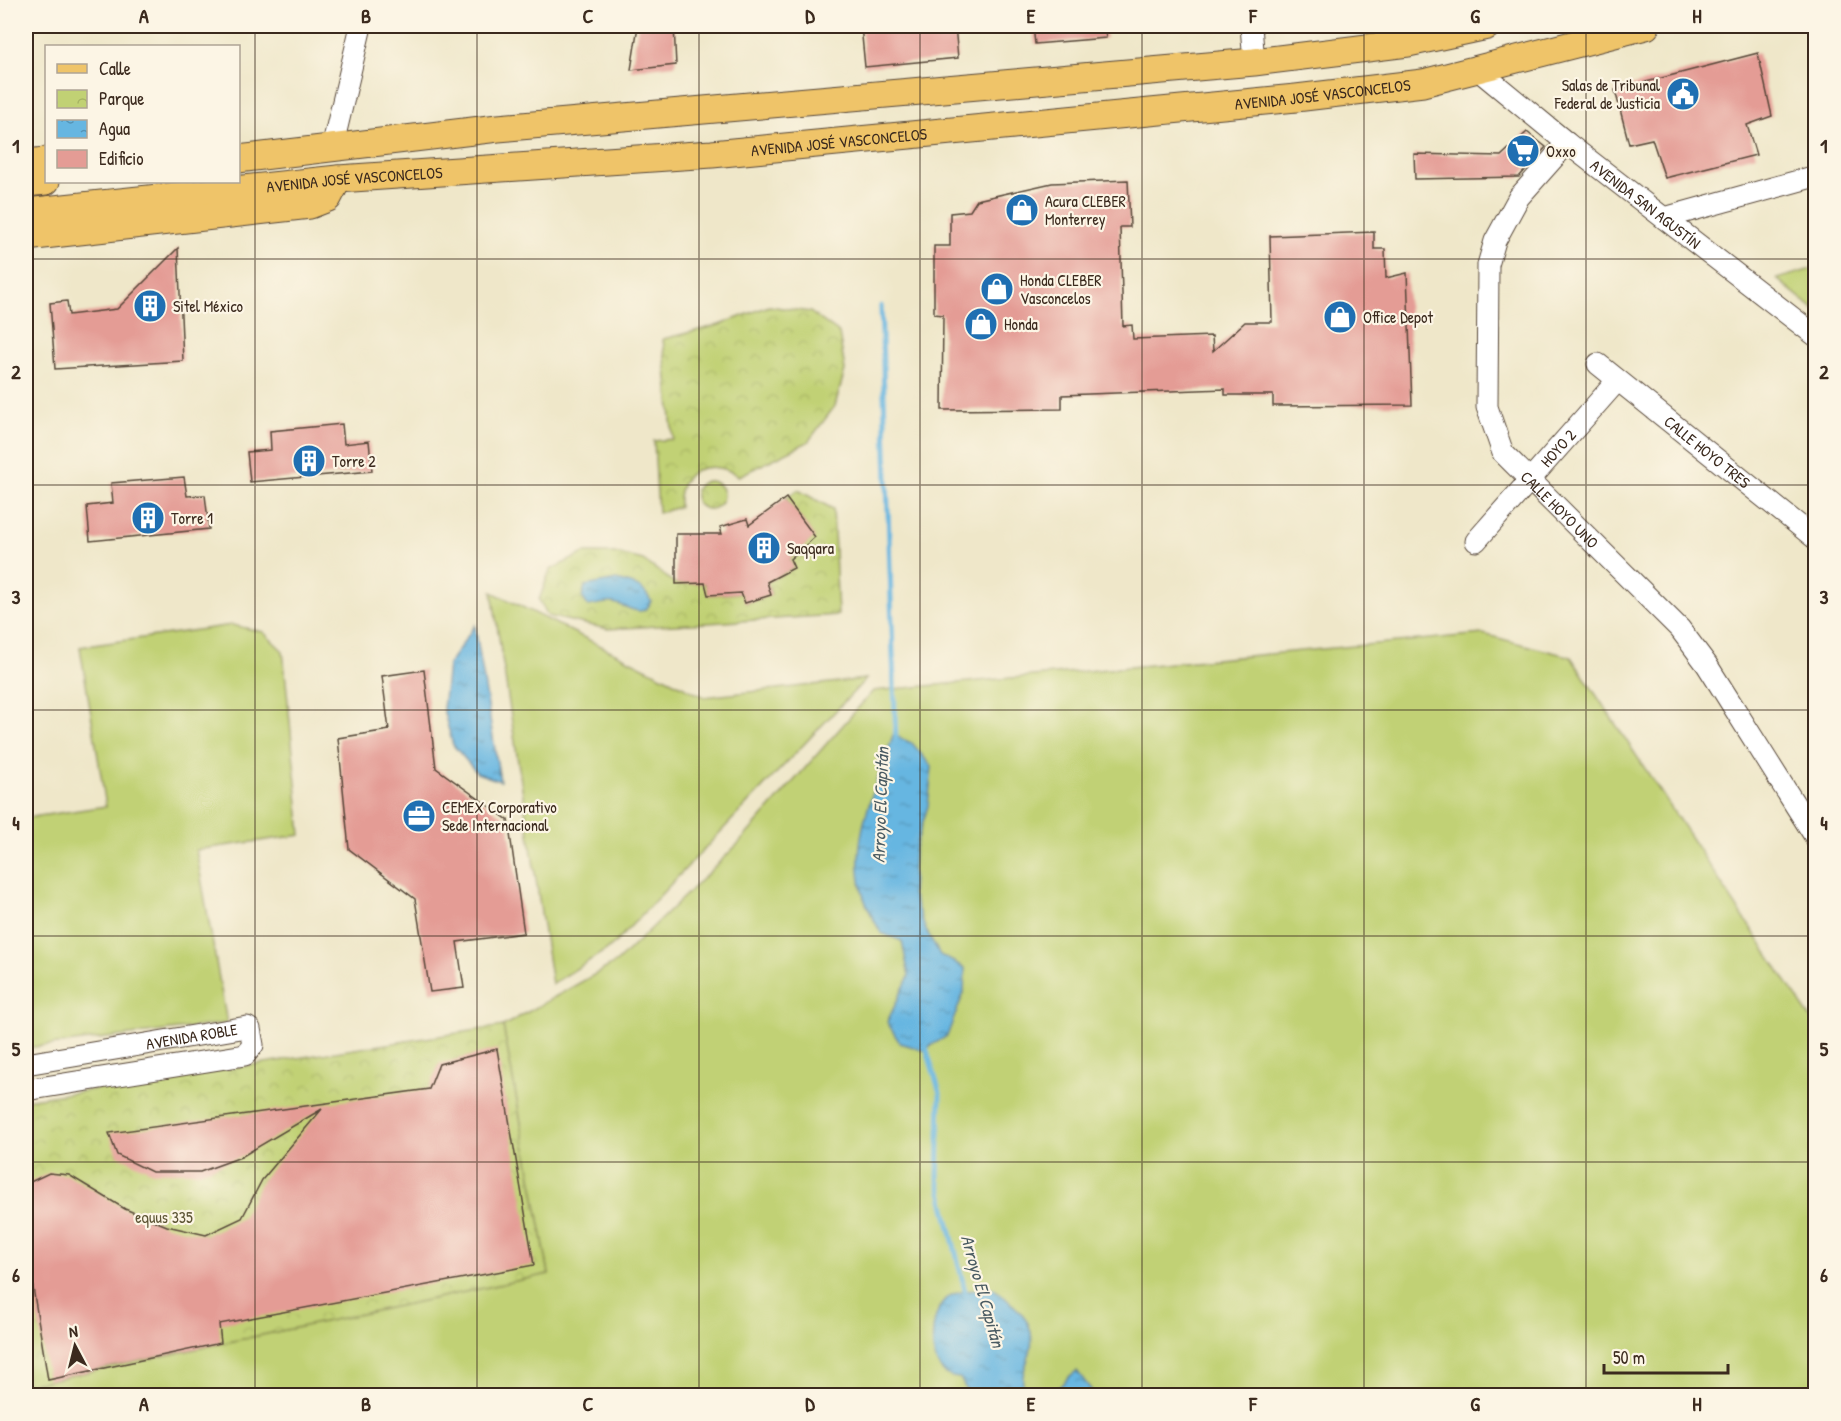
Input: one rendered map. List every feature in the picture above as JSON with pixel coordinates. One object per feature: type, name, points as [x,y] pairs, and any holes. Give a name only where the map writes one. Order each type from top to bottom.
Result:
[{"type":"main road","name":"AVENIDA JOSÉ VASCONCELOS","points":[[240,159],[498,128],[1254,62],[1413,34],[1487,26]]},
{"type":"main road","name":"AVENIDA JOSÉ VASCONCELOS","points":[[26,212],[338,179],[676,157],[1423,83],[1646,26]]},
{"type":"main road","points":[[240,142],[279,142],[332,148]]},
{"type":"main road","points":[[26,163],[45,161]]},
{"type":"main road","points":[[26,237],[310,205],[328,198],[338,179]]},
{"type":"main road","points":[[26,183],[45,181]]},
{"type":"street","points":[[332,148],[361,26]]},
{"type":"street","points":[[1251,26],[1254,62]]},
{"type":"street","name":"AVENIDA SAN AGUSTÍN","points":[[1477,69],[1567,143],[1815,336]]},
{"type":"street","name":"CALLE HOYO UNO","points":[[1567,143],[1519,197],[1495,241],[1488,265],[1487,406],[1503,453],[1685,635],[1707,665],[1815,838]]},
{"type":"street","points":[[1664,218],[1815,176]]},
{"type":"street","name":"CALLE HOYO TRES","points":[[1598,364],[1815,539]]},
{"type":"street","name":"HOYO 2","points":[[1476,541],[1617,381]]},
{"type":"street","name":"AVENIDA ROBLE","points":[[26,1064],[247,1027],[252,1036],[253,1045],[245,1055],[26,1090]]},
{"type":"street","points":[[127,1047],[132,1073]]},
{"type":"green space","points":[[1816,268],[1815,310],[1777,279]]},
{"type":"green space","points":[[769,306],[810,312],[839,333],[845,370],[835,406],[808,442],[739,476],[717,468],[697,470],[683,483],[679,507],[658,513],[654,441],[673,439],[663,339],[719,325]]},
{"type":"green space","points":[[709,481],[719,485],[723,495],[719,505],[709,509],[699,505],[695,495],[699,485]]},
{"type":"green space","points":[[798,490],[833,509],[838,615],[608,629],[548,616],[539,600],[550,570],[584,553],[614,553],[643,560],[676,584],[705,583],[708,595],[741,593],[746,603],[771,595],[767,582],[794,568],[790,559],[814,537],[786,498]]},
{"type":"green space","points":[[492,592],[704,697],[866,679],[611,947],[552,984]]},
{"type":"green space","points":[[232,625],[263,632],[283,651],[301,835],[196,850],[227,1023],[26,1048],[26,818],[106,806],[80,647]]},
{"type":"green space","points":[[1483,634],[1571,657],[1815,1025],[1815,1395],[26,1396],[26,1385],[549,1274],[503,1026],[617,962],[740,842],[873,691]]},
{"type":"green space","name":"equus 335","points":[[503,1026],[549,1274],[26,1385],[26,1100]]},
{"type":"water","points":[[616,580],[636,586],[644,592],[651,601],[648,607],[640,611],[613,603],[588,606],[582,597],[585,586]]},
{"type":"water","points":[[475,625],[500,781],[477,773],[453,745],[443,709],[448,665]]},
{"type":"water","points":[[893,735],[912,743],[932,767],[928,806],[914,851],[912,894],[926,930],[940,955],[965,968],[964,992],[947,1036],[924,1050],[900,1043],[887,1022],[909,976],[902,941],[881,933],[865,902],[859,871],[859,851],[867,811]]},
{"type":"water","points":[[993,1288],[1018,1310],[1029,1326],[1032,1336],[1023,1387],[1039,1395],[969,1395],[960,1378],[948,1375],[939,1367],[934,1356],[933,1328],[942,1304],[948,1297],[958,1293]]},
{"type":"water","points":[[1077,1371],[1095,1395],[1047,1395],[1055,1391]]},
{"type":"building","points":[[638,26],[674,26],[676,65],[631,70]]},
{"type":"building","points":[[861,26],[955,26],[958,58],[865,67]]},
{"type":"building","points":[[1033,26],[1104,26],[1106,38],[1035,44]]},
{"type":"building","points":[[1758,53],[1772,116],[1747,125],[1756,155],[1665,178],[1652,139],[1629,144],[1615,90]]},
{"type":"building","points":[[1527,132],[1546,147],[1519,177],[1415,179],[1414,154],[1501,156]]},
{"type":"building","points":[[1128,180],[1130,227],[1120,227],[1123,326],[1132,325],[1133,339],[1212,336],[1213,351],[1245,322],[1272,322],[1270,236],[1374,232],[1374,249],[1385,249],[1386,278],[1407,273],[1412,405],[1273,406],[1273,395],[1225,395],[1225,389],[1062,395],[1062,409],[942,410],[943,315],[934,314],[934,246],[950,246],[950,213],[970,211],[977,200],[1052,183]]},
{"type":"building","name":"Sitel México","points":[[178,248],[183,361],[55,369],[50,303],[67,301],[69,315],[117,309]]},
{"type":"building","name":"Torre 2","points":[[342,424],[344,444],[369,441],[372,471],[250,482],[247,452],[271,450],[270,431]]},
{"type":"building","name":"Torre 1","points":[[184,477],[187,496],[205,495],[209,529],[90,541],[87,506],[113,503],[111,483]]},
{"type":"building","name":"Saqqara","points":[[786,498],[815,537],[790,559],[794,568],[767,582],[771,595],[745,603],[741,593],[708,595],[705,583],[676,584],[676,534],[722,534],[720,527],[747,519],[749,525]]},
{"type":"building","points":[[424,670],[436,768],[508,820],[524,933],[457,942],[464,988],[430,992],[415,899],[349,849],[338,738],[389,730],[382,676]]},
{"type":"building","name":"equus 335","points":[[497,1049],[534,1265],[219,1324],[221,1343],[48,1380],[26,1245],[26,1184],[49,1173],[69,1175],[125,1209],[167,1226],[206,1235],[242,1218],[262,1180],[322,1109],[241,1157],[200,1172],[152,1172],[117,1155],[109,1133],[429,1089],[439,1064]]},
{"type":"waterway","name":"Arroyo El Capitán","points":[[881,306],[896,743]]},
{"type":"waterway","name":"Arroyo El Capitán","points":[[925,1044],[940,1093],[938,1179],[967,1299]]},
{"type":"place","name":"Salas de Tribunal Federal de Justicia","points":[[1683,94]]},
{"type":"place","name":"Oxxo","points":[[1523,151]]},
{"type":"place","name":"Acura CLEBER Monterrey","points":[[1022,210]]},
{"type":"place","name":"Honda CLEBER Vasconcelos","points":[[997,289]]},
{"type":"place","name":"Sitel México","points":[[150,306]]},
{"type":"place","name":"Office Depot","points":[[1340,317]]},
{"type":"place","name":"Honda","points":[[981,324]]},
{"type":"place","name":"Torre 2","points":[[309,461]]},
{"type":"place","name":"Torre 1","points":[[148,518]]},
{"type":"place","name":"Saqqara","points":[[764,548]]},
{"type":"place","name":"CEMEX Corporativo Sede Internacional","points":[[419,816]]}]
